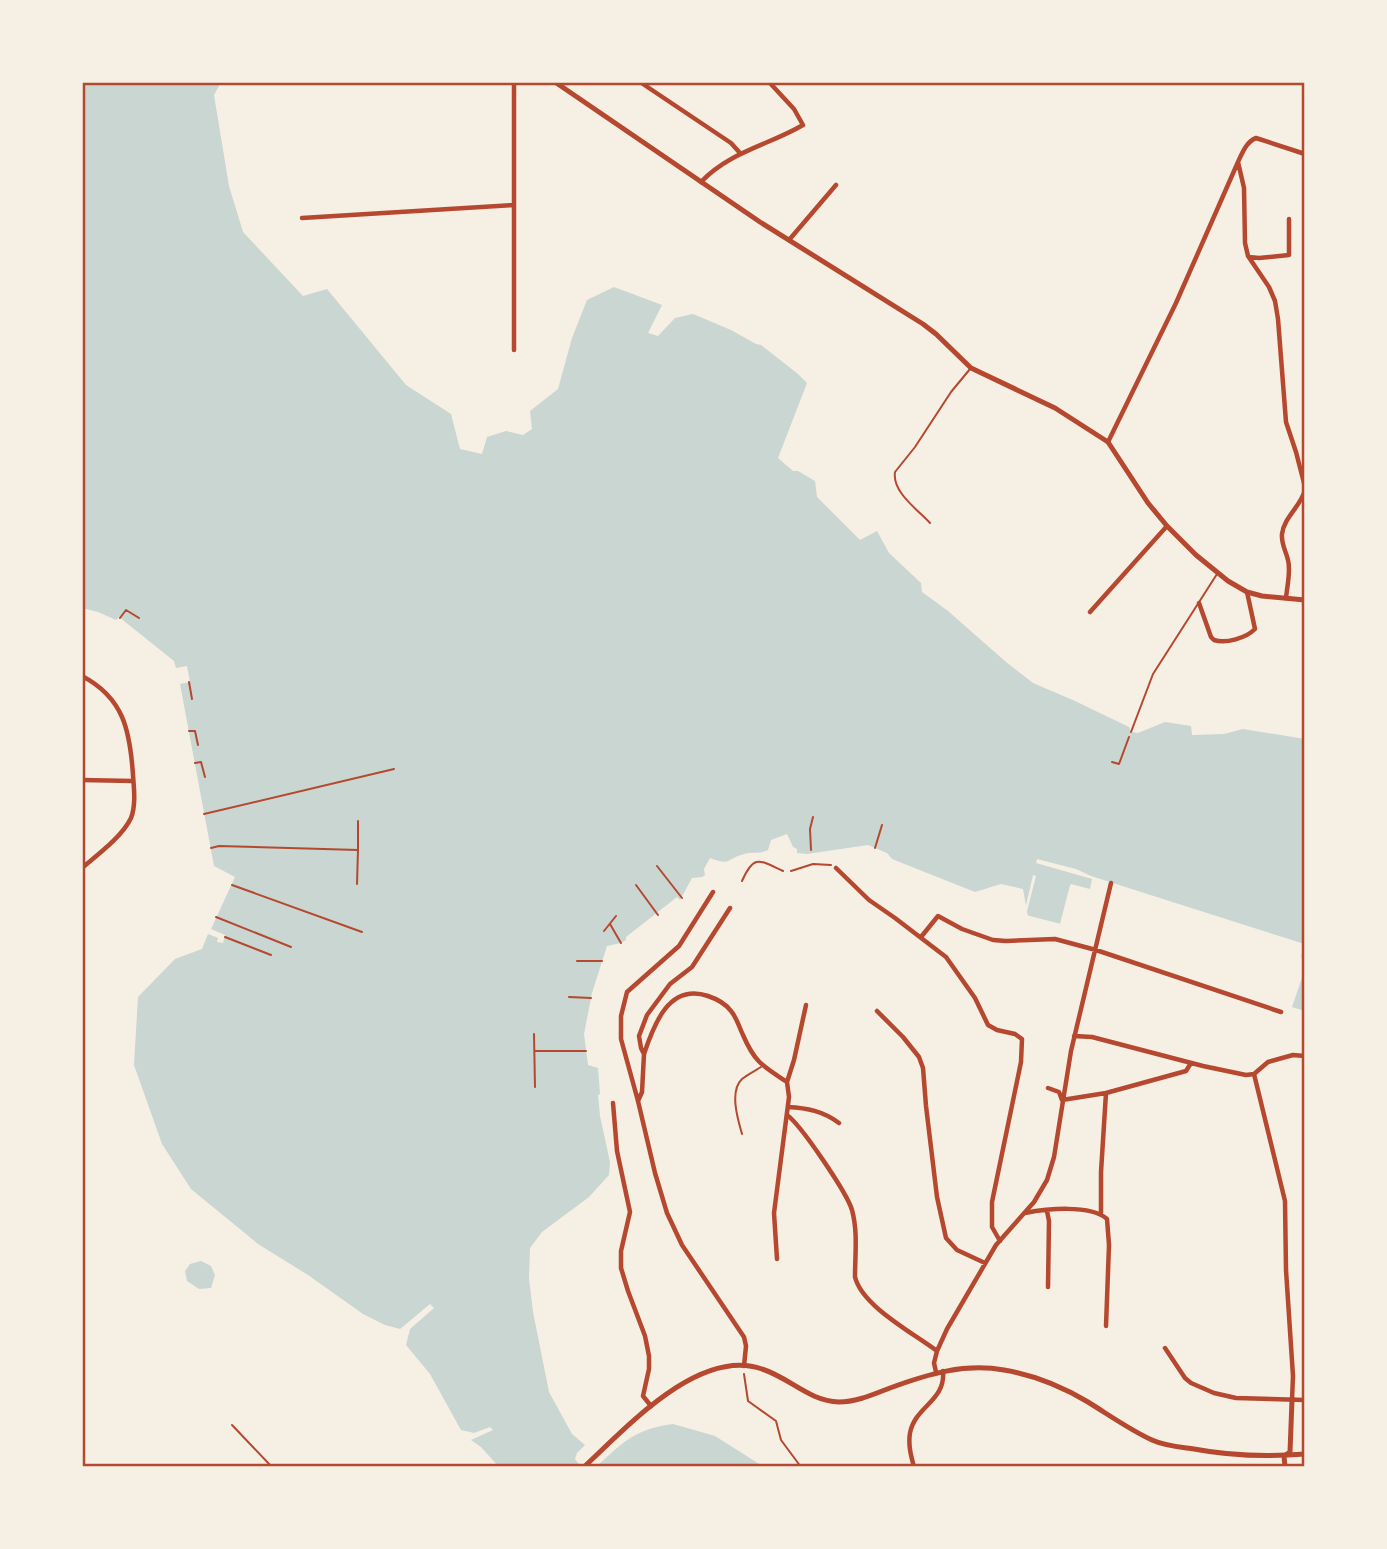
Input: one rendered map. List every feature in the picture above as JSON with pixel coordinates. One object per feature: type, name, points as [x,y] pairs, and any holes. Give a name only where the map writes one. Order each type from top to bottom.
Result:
[{"type":"main road","points":[[555,82],[700,182],[936,334],[971,368],[1055,408],[1108,442],[1148,503],[1167,526],[1217,573],[1247,592],[1262,597],[1305,600]]},
{"type":"main road","points":[[584,1467],[671,1391],[700,1374],[723,1367],[744,1366],[761,1368],[813,1397],[840,1402],[856,1400],[939,1371],[982,1367],[1024,1374],[1070,1392],[1137,1432],[1168,1445],[1222,1454],[1305,1454]]},
{"type":"main road","points":[[1284,1456],[1290,1452],[1292,1400]]},
{"type":"main road","points":[[1284,1456],[1285,1467]]},
{"type":"street","points":[[514,82],[514,350]]},
{"type":"street","points":[[640,82],[731,143],[740,153]]},
{"type":"street","points":[[700,182],[740,153],[803,125],[798,114],[769,82]]},
{"type":"street","points":[[1108,442],[1176,303],[1238,162],[1249,143],[1256,138],[1305,154]]},
{"type":"street","points":[[1238,162],[1244,188],[1245,243],[1248,257],[1275,301],[1286,422],[1305,488],[1303,498],[1282,533],[1283,547],[1289,564],[1285,599]]},
{"type":"street","points":[[789,240],[836,185]]},
{"type":"street","points":[[302,218],[514,205]]},
{"type":"street","points":[[1248,257],[1289,255],[1289,219]]},
{"type":"street","points":[[1090,612],[1167,526]]},
{"type":"street","points":[[1199,603],[1213,640],[1224,642],[1249,635],[1255,629],[1247,592]]},
{"type":"street","points":[[82,676],[108,694],[121,714],[130,745],[133,781],[130,819],[119,834],[82,868]]},
{"type":"street","points":[[82,780],[133,781]]},
{"type":"street","points":[[836,868],[869,900],[946,957],[975,998],[988,1025],[1022,1039],[1021,1062],[992,1202],[992,1227],[1000,1241]]},
{"type":"street","points":[[915,1467],[910,1452],[910,1430],[941,1389],[944,1380],[934,1363],[937,1350],[985,1263],[1039,1195],[1054,1157],[1074,1036],[1111,883]]},
{"type":"street","points":[[713,892],[679,946],[629,988],[620,1027],[654,1173],[667,1213],[682,1245],[744,1337],[744,1366]]},
{"type":"street","points":[[644,1054],[640,1048],[639,1036],[647,1015],[670,984],[692,967],[730,908]]},
{"type":"street","points":[[921,937],[938,916],[962,929],[993,940],[1055,939],[1096,950],[1281,1012]]},
{"type":"street","points":[[638,1101],[642,1092],[644,1054],[657,1021],[671,1002],[680,996],[697,993],[721,1001],[730,1009],[751,1052],[762,1066],[787,1082]]},
{"type":"street","points":[[777,1259],[774,1213],[788,1107],[787,1082],[806,1005]]},
{"type":"street","points":[[877,1011],[903,1037],[919,1057],[923,1068],[937,1197],[946,1238],[957,1250],[985,1263]]},
{"type":"street","points":[[1074,1036],[1092,1037],[1246,1075],[1254,1074],[1268,1062],[1293,1055],[1305,1056]]},
{"type":"street","points":[[1062,1100],[1106,1093],[1186,1071],[1191,1063]]},
{"type":"street","points":[[1254,1074],[1285,1201],[1292,1400]]},
{"type":"street","points":[[1048,1088],[1059,1092],[1062,1100]]},
{"type":"street","points":[[1101,1213],[1106,1093]]},
{"type":"street","points":[[613,1103],[617,1151],[630,1212],[621,1251],[621,1268],[645,1336],[649,1369],[643,1396],[651,1406]]},
{"type":"street","points":[[788,1107],[818,1111],[839,1123]]},
{"type":"street","points":[[787,1115],[794,1120],[822,1160],[845,1194],[852,1210],[855,1224],[855,1277],[864,1295],[881,1312],[937,1350]]},
{"type":"street","points":[[1024,1213],[1071,1209],[1101,1213],[1107,1219],[1109,1232],[1106,1326]]},
{"type":"street","points":[[1047,1211],[1048,1287]]},
{"type":"street","points":[[1165,1348],[1185,1378],[1199,1387],[1236,1398],[1305,1400]]},
{"type":"lane","points":[[930,523],[896,485],[895,471],[971,368]]},
{"type":"lane","points":[[1130,732],[1153,674],[1217,573]]},
{"type":"lane","points":[[742,1134],[737,1115],[736,1090],[740,1081],[762,1066]]},
{"type":"lane","points":[[232,1425],[272,1467]]},
{"type":"path","points":[[120,618],[126,610],[139,618]]},
{"type":"path","points":[[189,682],[192,699]]},
{"type":"path","points":[[189,732],[195,731],[198,745]]},
{"type":"path","points":[[1112,762],[1119,764],[1130,732]]},
{"type":"path","points":[[195,763],[201,762],[205,777]]},
{"type":"path","points":[[204,814],[394,769]]},
{"type":"path","points":[[811,850],[810,829],[813,817]]},
{"type":"path","points":[[357,884],[358,821]]},
{"type":"path","points":[[875,848],[882,825]]},
{"type":"path","points":[[211,848],[219,846],[358,850]]},
{"type":"path","points":[[742,881],[748,867],[754,863],[763,862],[782,871]]},
{"type":"path","points":[[791,871],[813,864],[836,868]]},
{"type":"path","points":[[657,866],[682,898]]},
{"type":"path","points":[[232,885],[362,932]]},
{"type":"path","points":[[636,886],[658,915]]},
{"type":"path","points":[[604,931],[616,916]]},
{"type":"path","points":[[216,917],[291,947]]},
{"type":"path","points":[[610,924],[621,943]]},
{"type":"path","points":[[225,937],[271,955]]},
{"type":"path","points":[[577,961],[602,961]]},
{"type":"path","points":[[569,997],[592,998]]},
{"type":"path","points":[[534,1034],[535,1087]]},
{"type":"path","points":[[534,1051],[586,1051]]},
{"type":"path","points":[[744,1366],[748,1401],[776,1422],[780,1440],[801,1467]]},
{"type":"shaded area","points":[[82,82],[221,82],[214,95],[229,186],[243,232],[303,296],[327,289],[406,385],[451,414],[460,449],[482,454],[487,437],[506,431],[523,435],[532,429],[530,411],[558,389],[572,338],[587,300],[614,287],[662,305],[648,333],[658,336],[675,318],[693,314],[761,345],[807,383],[778,458],[793,471],[815,481],[817,497],[860,540],[877,531],[889,553],[921,583],[922,592],[1033,683],[1129,727],[1131,732],[1138,733],[1165,722],[1191,726],[1192,735],[1224,734],[1243,729],[1305,739],[1305,958],[1301,957],[1304,944],[1094,878],[1091,890],[1070,885],[1060,924],[1028,917],[1023,889],[1001,884],[975,892],[892,859],[887,853],[868,845],[807,854],[797,853],[787,834],[771,840],[768,850],[744,854],[725,862],[710,858],[704,869],[705,875],[692,878],[680,900],[677,897],[626,937],[626,940],[607,946],[592,993],[584,1034],[588,1065],[598,1068],[600,1116],[610,1162],[609,1175],[589,1197],[542,1232],[530,1248],[529,1279],[533,1312],[549,1392],[572,1434],[585,1445],[575,1459],[581,1467],[499,1467],[471,1440],[493,1430],[490,1427],[474,1433],[461,1430],[430,1374],[406,1345],[410,1329],[434,1308],[430,1304],[400,1329],[385,1325],[363,1314],[258,1244],[191,1189],[162,1144],[134,1065],[138,997],[175,959],[202,949],[208,934],[218,938],[217,942],[223,943],[225,935],[211,929],[235,877],[214,866],[180,684],[190,682],[187,666],[176,668],[174,661],[119,617],[116,620],[82,608]]},
{"type":"shaded area","points":[[1305,968],[1305,1013],[1290,1008]]},
{"type":"shaded area","points":[[201,1261],[211,1266],[215,1275],[211,1288],[199,1289],[187,1281],[185,1271],[190,1264]]},
{"type":"shaded area","points":[[673,1424],[715,1436],[764,1467],[596,1467],[630,1438],[649,1429]]},
{"type":"pier","points":[[1037,859],[1076,869],[1304,944],[1300,957],[1305,959],[1305,962],[1298,958],[1300,946],[1096,883],[1093,893],[1073,888],[1061,927],[1024,919],[1033,875],[1036,876],[1026,915],[1061,924],[1071,884],[1090,889],[1092,879],[1036,863]]},
{"type":"pier","points":[[1303,965],[1305,969],[1292,1007],[1305,1011],[1305,1014],[1287,1008]]}]
